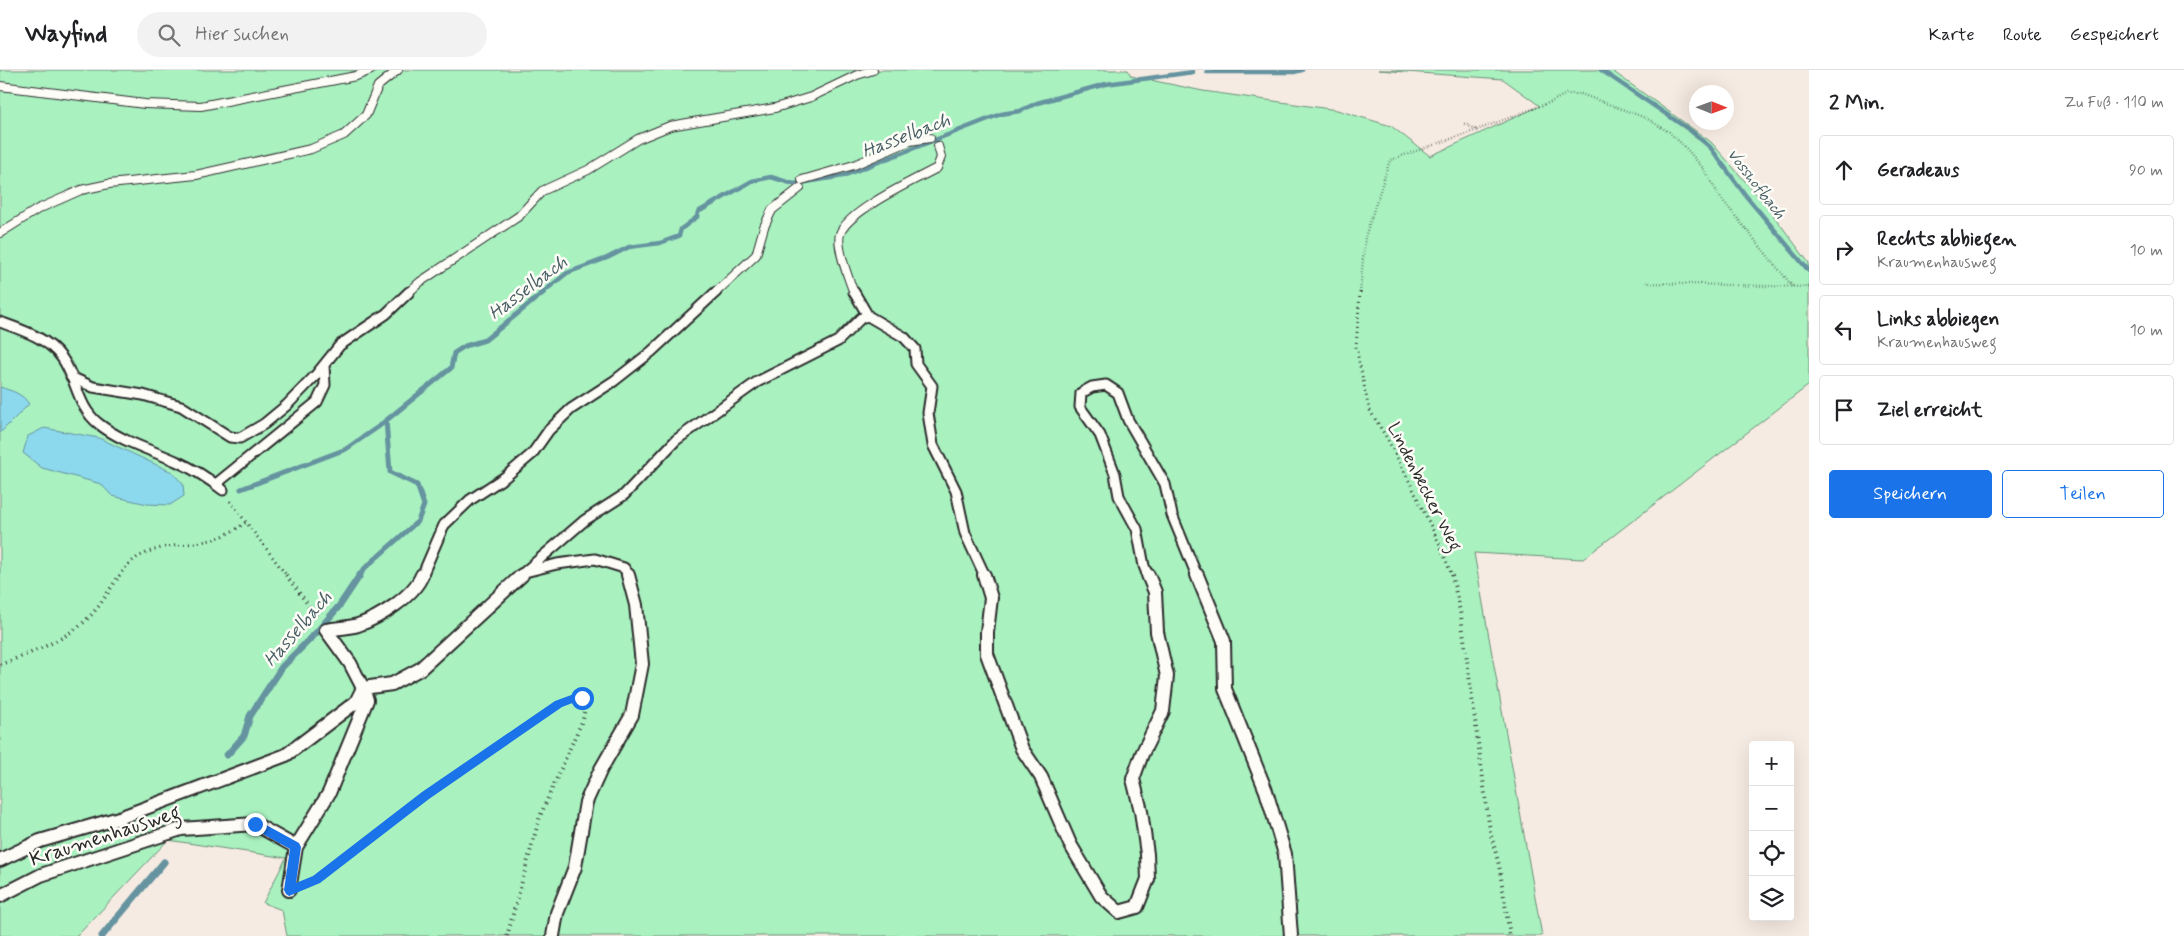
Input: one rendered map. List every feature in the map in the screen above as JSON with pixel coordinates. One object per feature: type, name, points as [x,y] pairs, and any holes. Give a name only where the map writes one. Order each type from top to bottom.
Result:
[{"type":"lane","points":[[0,86],[145,104],[201,106],[356,76],[371,70]]},
{"type":"lane","points":[[0,232],[38,209],[81,190],[109,184],[196,175],[311,149],[344,135],[366,115],[378,86],[398,70]]},
{"type":"lane","points":[[71,377],[93,387],[143,395],[181,406],[234,438],[253,431],[276,415],[303,390],[340,345],[386,314],[420,282],[518,216],[542,191],[588,170],[638,139],[670,126],[702,119],[748,114],[776,108],[810,97],[857,75],[873,70]]},
{"type":"lane","points":[[289,890],[296,847],[329,793],[367,700],[364,688],[350,663],[326,630],[358,626],[398,604],[420,581],[444,525],[470,500],[506,477],[532,454],[549,430],[571,409],[614,381],[651,352],[756,255],[764,227],[772,210],[811,175],[854,165],[911,140],[930,138]]},
{"type":"lane","points":[[938,146],[942,157],[936,168],[862,209],[848,221],[840,233],[841,251],[858,304],[868,316],[904,337],[915,349],[916,364],[932,386],[928,413],[933,445],[956,491],[965,533],[983,571],[990,598],[986,632],[987,654],[1022,749],[1042,777],[1070,844],[1101,896],[1119,912],[1137,908],[1148,879],[1147,854],[1141,811],[1133,779],[1142,754],[1163,711],[1168,676],[1157,632],[1154,592],[1144,566],[1137,529],[1119,496],[1115,474],[1100,435],[1080,407],[1081,393],[1092,387],[1106,385],[1118,393],[1128,420],[1165,484],[1172,514],[1224,641],[1225,689],[1266,791],[1285,854],[1291,936]]},
{"type":"lane","points":[[364,688],[392,684],[420,669],[522,573],[585,520],[624,495],[676,440],[707,420],[757,382],[838,341],[861,318],[868,316]]},
{"type":"lane","points":[[0,322],[42,341],[55,350],[71,377],[79,401],[89,416],[100,425],[161,455],[191,467],[220,487],[317,402],[325,386],[324,365]]},
{"type":"lane","points":[[522,573],[557,564],[595,559],[624,568],[631,580],[636,605],[642,664],[632,715],[601,769],[586,802],[575,867],[557,913],[553,936]]},
{"type":"lane","points":[[0,860],[40,841],[119,818],[286,756],[356,702],[364,688]]},
{"type":"lane","name":"Kraumenhausweg","points":[[0,896],[41,875],[181,829],[255,824],[296,847]]},
{"type":"path","points":[[1463,123],[1477,130],[1551,102],[1566,94],[1582,94],[1646,118],[1669,132],[1685,147],[1703,168],[1720,197],[1793,287]]},
{"type":"path","name":"Lindenbecker Weg","points":[[1477,130],[1390,160],[1364,237],[1356,347],[1369,409],[1388,440],[1412,487],[1440,545],[1453,579],[1461,616],[1490,830],[1499,864],[1510,936]]},
{"type":"path","points":[[1646,283],[1809,287]]},
{"type":"path","points":[[220,487],[316,616]]},
{"type":"path","points":[[0,665],[40,648],[86,621],[121,574],[136,558],[154,551],[205,544],[236,532],[246,522]]},
{"type":"path","points":[[289,890],[316,880],[425,796],[559,704],[574,698],[582,698],[586,702],[583,719],[540,816],[507,936]]},
{"type":"green space","points":[[0,70],[1128,70],[1131,76],[1203,91],[1337,110],[1391,126],[1430,156],[1540,106],[1503,79],[1378,70],[1611,70],[1689,126],[1689,130],[1694,130],[1711,142],[1765,204],[1809,263],[1809,385],[1583,559],[1474,553],[1542,936],[287,936],[282,910],[263,903],[286,858],[168,840],[77,936],[0,936]]},
{"type":"water","points":[[0,387],[20,395],[29,404],[0,433]]},
{"type":"water","points":[[44,428],[99,438],[172,472],[183,484],[184,496],[170,505],[147,504],[112,496],[101,484],[42,468],[23,453],[28,436]]},
{"type":"waterway","name":"Hasselbach","points":[[1207,72],[1294,72],[1302,70]]},
{"type":"waterway","name":"Vosshofbach","points":[[1601,70],[1691,131],[1710,147],[1746,196],[1809,271]]},
{"type":"waterway","name":"Hasselbach","points":[[542,293],[567,273],[607,258],[629,247],[660,243],[679,236],[681,229],[697,217],[698,212],[752,181],[771,177],[794,184],[843,176],[1001,114],[1020,111],[1037,103],[1106,84],[1193,72]]},
{"type":"waterway","name":"Hasselbach","points":[[386,421],[451,368],[454,353],[465,346],[485,340],[544,292]]},
{"type":"waterway","points":[[241,489],[346,449],[386,421]]},
{"type":"waterway","name":"Hasselbach","points":[[359,576],[365,568],[418,521],[424,505],[417,485],[390,472],[386,421]]},
{"type":"waterway","name":"Hasselbach","points":[[227,755],[244,736],[250,716],[282,667],[316,633],[340,605],[360,575]]},
{"type":"waterway","name":"Hasselbach","points":[[102,936],[164,862]]},
{"type":"route","points":[[255,824],[296,847],[289,890],[316,880],[425,796],[559,704],[574,698],[582,698]]}]
